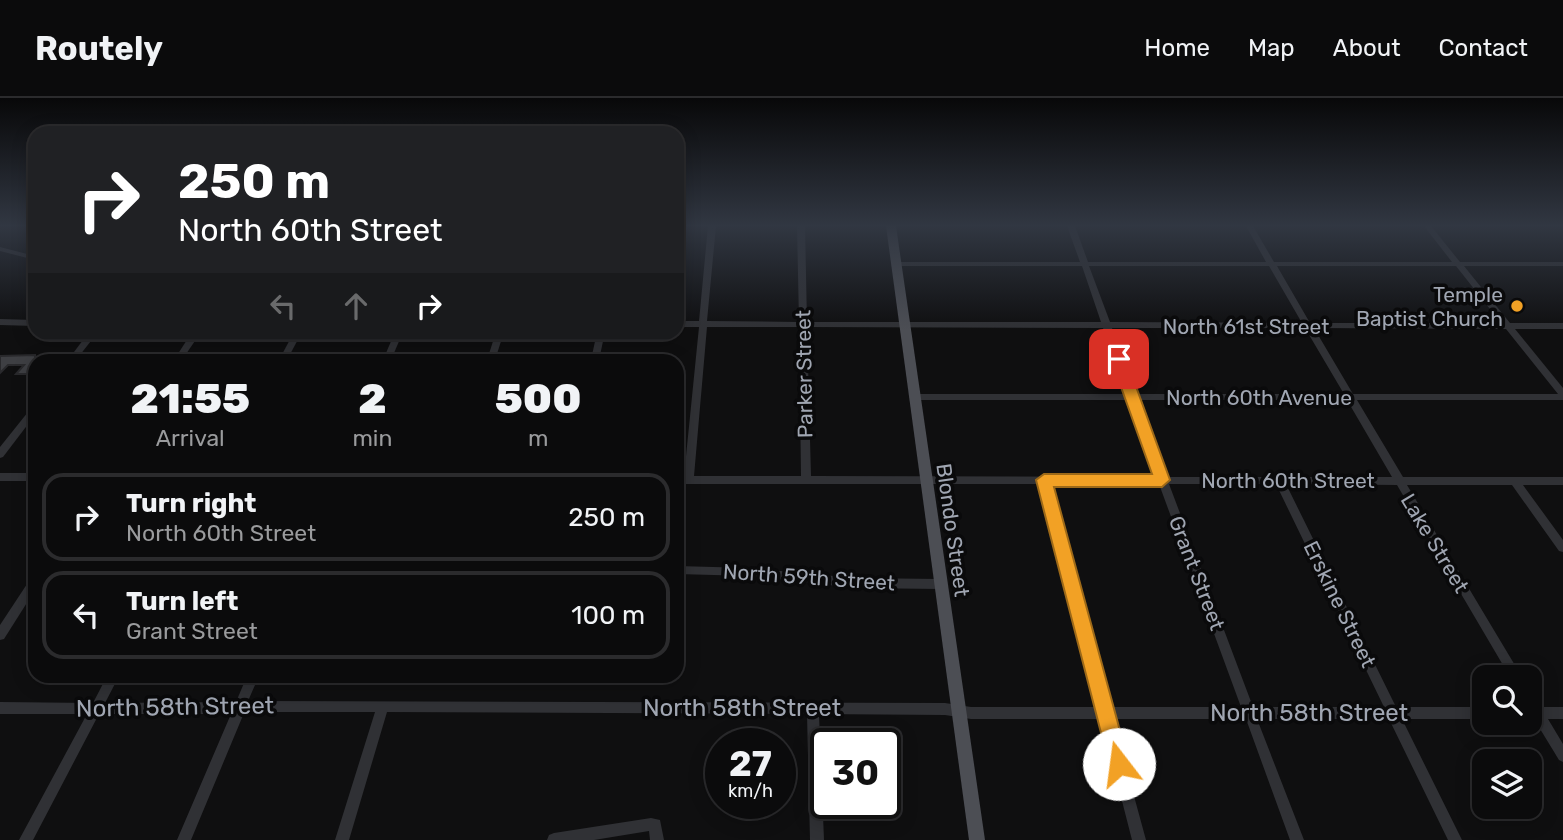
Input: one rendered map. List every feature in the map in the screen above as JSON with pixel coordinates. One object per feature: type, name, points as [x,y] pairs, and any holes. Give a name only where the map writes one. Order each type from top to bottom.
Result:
[{"type":"main road","name":"Blondo Street","points":[[896,261],[977,840]]},
{"type":"street","points":[[689,480],[709,261]]},
{"type":"street","name":"Parker Street","points":[[802,261],[806,480]]},
{"type":"street","name":"Grant Street","points":[[1084,261],[1162,480],[1297,840]]},
{"type":"street","name":"Lake Street","points":[[1269,261],[1509,665]]},
{"type":"street","points":[[1454,261],[1563,396]]},
{"type":"street","points":[[896,264],[1563,264]]},
{"type":"street","points":[[0,323],[28,323]]},
{"type":"street","name":"North 61st Street","points":[[684,324],[1563,326]]},
{"type":"street","points":[[77,354],[88,340]]},
{"type":"street","name":"North 60th Avenue","points":[[914,397],[1563,396]]},
{"type":"street","points":[[0,454],[28,418]]},
{"type":"street","points":[[0,477],[28,477]]},
{"type":"street","name":"North 60th Street","points":[[684,480],[1563,481]]},
{"type":"street","points":[[1044,480],[1139,840]]},
{"type":"street","name":"Erskine Street","points":[[1279,480],[1455,840]]},
{"type":"street","points":[[1514,480],[1563,548]]},
{"type":"street","name":"North 59th Street","points":[[684,570],[750,572],[855,583],[940,583]]},
{"type":"street","points":[[0,635],[28,592]]},
{"type":"street","points":[[26,840],[109,683]]},
{"type":"street","points":[[184,840],[250,683]]},
{"type":"street","points":[[342,840],[383,706]]},
{"type":"street","name":"North 58th Street","points":[[0,708],[383,706],[945,709],[959,712],[1106,713],[1472,713]]},
{"type":"street","points":[[813,709],[817,840]]},
{"type":"street","points":[[1542,713],[1563,713]]},
{"type":"street","points":[[1542,726],[1563,756]]},
{"type":"street","points":[[554,840],[642,824],[654,825],[657,840]]},
{"type":"building","points":[[28,355],[28,374],[16,374],[24,365],[8,365],[0,373],[0,356]]},
{"type":"place","name":"Temple Baptist Church","points":[[1517,306]]},
{"type":"route","points":[[1119,359],[1162,480],[1044,480],[1119,764]]}]
